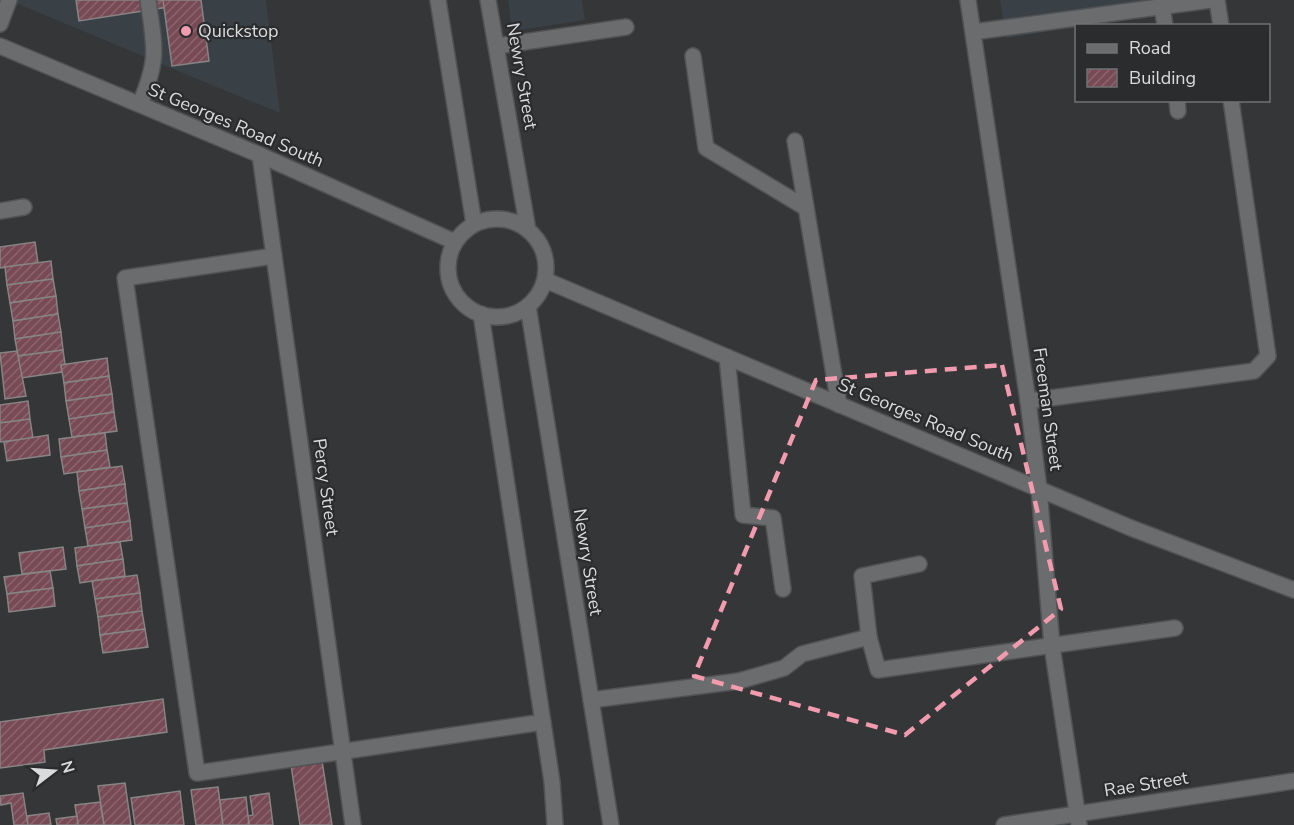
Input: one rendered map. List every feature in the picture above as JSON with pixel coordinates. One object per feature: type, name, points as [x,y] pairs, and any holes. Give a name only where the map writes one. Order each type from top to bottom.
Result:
[{"type":"street","points":[[0,24],[9,0]]},
{"type":"street","points":[[140,104],[154,66],[155,46],[148,0]]},
{"type":"street","points":[[438,0],[474,224]]},
{"type":"street","name":"Newry Street","points":[[489,0],[528,230]]},
{"type":"street","name":"Freeman Street","points":[[968,0],[1028,401],[1039,489],[1052,646],[1078,820]]},
{"type":"street","points":[[973,32],[1211,0]]},
{"type":"street","points":[[1217,0],[1221,24]]},
{"type":"street","points":[[1162,6],[1165,24]]},
{"type":"street","points":[[496,46],[626,27]]},
{"type":"street","name":"St Georges Road South","points":[[0,46],[260,155],[455,242]]},
{"type":"street","points":[[693,56],[706,148],[806,208]]},
{"type":"street","points":[[1028,401],[1254,370],[1268,356],[1231,102]]},
{"type":"street","points":[[795,141],[839,405]]},
{"type":"street","name":"Percy Street","points":[[260,155],[353,825]]},
{"type":"street","points":[[0,211],[24,207]]},
{"type":"street","points":[[503,219],[528,230],[543,253],[544,280],[538,294],[528,306],[513,314],[497,316],[481,314],[468,307],[451,284],[448,270],[455,242],[474,224],[503,219]]},
{"type":"street","points":[[274,256],[125,278],[197,773],[543,722]]},
{"type":"street","name":"St Georges Road South","points":[[544,280],[1131,528],[1294,590]]},
{"type":"street","name":"Newry Street","points":[[528,306],[611,825]]},
{"type":"street","points":[[481,314],[543,722],[555,825]]},
{"type":"street","points":[[727,357],[742,515],[773,518],[783,589]]},
{"type":"street","points":[[919,564],[862,576],[869,637],[878,670],[1175,628]]},
{"type":"street","points":[[591,700],[740,681],[784,668],[802,654],[869,637]]},
{"type":"street","name":"Rae Street","points":[[1004,825],[1078,820],[1294,781]]},
{"type":"highlighted area","points":[[1002,365],[1061,609],[905,735],[694,676],[816,380]]},
{"type":"shaded area","points":[[9,0],[266,0],[280,113],[214,86]]},
{"type":"shaded area","points":[[508,0],[582,0],[585,20],[512,31]]},
{"type":"shaded area","points":[[1000,0],[1153,0],[1155,15],[1097,24],[1075,24],[1075,27],[1006,38]]},
{"type":"building","points":[[76,0],[167,0],[168,7],[79,21]]},
{"type":"building","name":"Quickstop","points":[[163,0],[201,0],[209,61],[172,66]]},
{"type":"building","points":[[35,242],[38,263],[0,268],[0,247]]},
{"type":"building","points":[[51,261],[53,279],[7,285],[5,267]]},
{"type":"building","points":[[53,279],[56,296],[10,303],[7,285]]},
{"type":"building","points":[[56,296],[58,314],[13,321],[10,303]]},
{"type":"building","points":[[58,314],[61,332],[15,339],[13,321]]},
{"type":"building","points":[[61,332],[63,350],[18,356],[15,339]]},
{"type":"building","points":[[63,350],[65,364],[61,365],[62,372],[21,378],[18,356]]},
{"type":"building","points":[[17,351],[26,396],[5,399],[0,353]]},
{"type":"building","points":[[107,358],[109,376],[64,383],[61,365]]},
{"type":"building","points":[[109,376],[112,394],[66,401],[64,383]]},
{"type":"building","points":[[112,394],[114,412],[69,419],[66,401]]},
{"type":"building","points":[[28,401],[30,419],[0,423],[0,405]]},
{"type":"building","points":[[114,412],[117,431],[72,437],[69,419]]},
{"type":"building","points":[[30,419],[33,438],[0,442],[0,423]]},
{"type":"building","points":[[105,433],[107,450],[61,457],[59,439]]},
{"type":"building","points":[[48,435],[50,455],[7,461],[4,442]]},
{"type":"building","points":[[107,450],[110,467],[64,474],[61,457]]},
{"type":"building","points":[[122,466],[125,484],[79,491],[77,472]]},
{"type":"building","points":[[125,484],[127,503],[82,509],[79,491]]},
{"type":"building","points":[[127,503],[130,521],[85,528],[82,509]]},
{"type":"building","points":[[130,521],[132,540],[88,546],[85,528]]},
{"type":"building","points":[[120,542],[123,559],[77,566],[75,548]]},
{"type":"building","points":[[63,547],[66,569],[22,574],[19,553]]},
{"type":"building","points":[[123,559],[125,576],[80,583],[77,566]]},
{"type":"building","points":[[50,571],[53,588],[7,594],[4,577]]},
{"type":"building","points":[[137,575],[140,593],[95,599],[92,581]]},
{"type":"building","points":[[53,588],[55,606],[9,612],[7,594]]},
{"type":"building","points":[[140,593],[142,611],[98,617],[95,599]]},
{"type":"building","points":[[142,611],[145,629],[100,635],[98,617]]},
{"type":"building","points":[[145,629],[148,647],[103,653],[100,635]]},
{"type":"building","points":[[163,699],[167,732],[44,750],[45,762],[0,768],[0,722]]},
{"type":"building","points":[[322,761],[332,825],[300,825],[291,765]]},
{"type":"building","points":[[125,783],[131,825],[104,825],[98,786]]},
{"type":"building","points":[[218,787],[223,825],[196,825],[191,790]]},
{"type":"building","points":[[180,791],[184,825],[135,825],[131,798]]},
{"type":"building","points":[[23,793],[28,825],[14,825],[11,803],[1,805],[0,796]]},
{"type":"building","points":[[269,793],[273,825],[249,825],[248,816],[253,815],[250,796]]},
{"type":"building","points":[[246,797],[249,825],[223,825],[220,800]]},
{"type":"building","points":[[100,802],[104,825],[78,825],[75,805]]},
{"type":"building","points":[[49,813],[51,825],[28,825],[27,816]]},
{"type":"building","points":[[77,816],[78,825],[57,825],[56,819]]},
{"type":"place","name":"Quickstop","points":[[186,31]]}]
